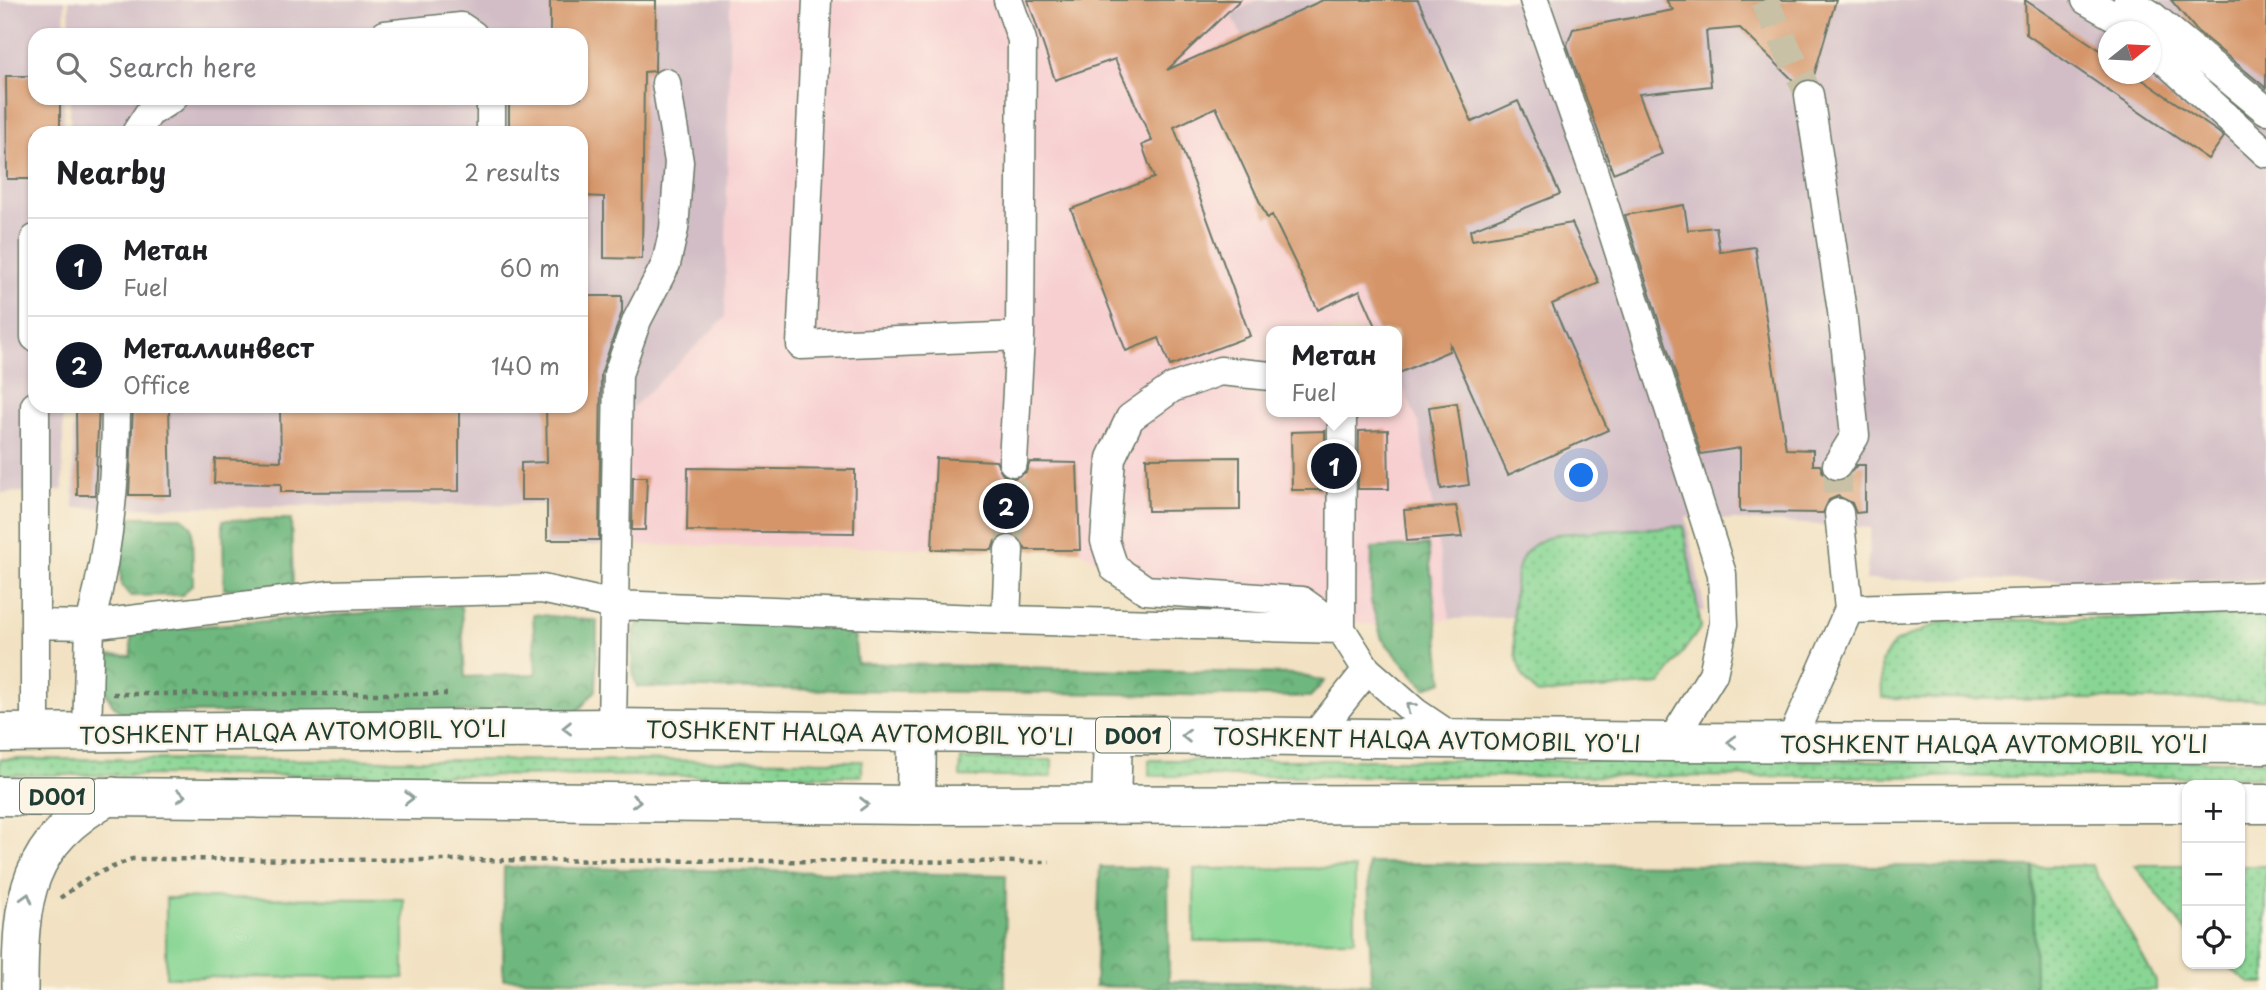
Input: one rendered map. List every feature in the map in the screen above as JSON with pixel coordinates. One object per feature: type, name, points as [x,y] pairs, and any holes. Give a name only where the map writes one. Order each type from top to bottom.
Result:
[{"type":"highway","name":"TOSHKENT HALQA AVTOMOBIL YO'LI","points":[[18,733],[612,728],[1671,742],[2266,744]]},
{"type":"highway","points":[[916,805],[917,732]]},
{"type":"highway","points":[[1111,805],[1113,735]]},
{"type":"highway","name":"D001","points":[[0,796],[113,795],[916,805],[2182,803]]},
{"type":"highway","points":[[2245,804],[2266,804]]},
{"type":"main road","points":[[20,990],[20,931],[24,902],[40,860],[67,825],[113,795]]},
{"type":"lane","points":[[817,0],[801,345],[1020,336]]},
{"type":"lane","points":[[1008,0],[1022,40],[1020,336],[1013,462]]},
{"type":"lane","points":[[1534,0],[1602,197],[1722,575],[1724,625],[1713,674],[1671,742]]},
{"type":"lane","points":[[2085,0],[2121,21]]},
{"type":"lane","points":[[2128,0],[2150,14],[2266,110]]},
{"type":"lane","points":[[2161,56],[2266,153]]},
{"type":"lane","points":[[612,728],[618,374],[637,320],[666,264],[676,207],[679,162],[666,83]]},
{"type":"lane","points":[[1808,94],[1842,311],[1855,436],[1837,465]]},
{"type":"lane","points":[[141,126],[149,113],[162,105]]},
{"type":"lane","points":[[491,105],[491,126]]},
{"type":"lane","points":[[1266,376],[1220,371],[1172,388],[1130,418],[1111,458],[1105,541],[1114,568],[1146,590],[1302,601],[1341,629],[1367,670],[1415,712],[1455,739]]},
{"type":"lane","points":[[18,733],[35,624],[35,413]]},
{"type":"lane","points":[[87,733],[90,625],[106,564],[116,471],[116,413]]},
{"type":"lane","points":[[1341,629],[1342,417]]},
{"type":"lane","points":[[1790,743],[1849,609],[1839,513]]},
{"type":"lane","points":[[1006,620],[1009,550]]},
{"type":"lane","points":[[35,624],[90,625],[330,595],[542,589],[614,605],[1341,629]]},
{"type":"lane","points":[[1849,609],[2266,596]]},
{"type":"lane","points":[[1313,738],[1367,670]]},
{"type":"path","points":[[57,911],[60,898],[89,877],[132,859],[1050,862]]},
{"type":"shaded area","points":[[0,0],[65,0],[64,28],[28,28],[28,105],[64,105],[64,126],[28,126],[28,413],[63,413],[63,490],[0,493]]},
{"type":"shaded area","points":[[69,0],[730,0],[725,318],[632,408],[619,545],[545,545],[545,504],[74,508],[73,413],[588,413],[588,126],[70,126],[70,105],[588,105],[588,28],[70,28]]},
{"type":"shaded area","points":[[730,0],[1256,0],[1232,16],[1375,326],[1266,326],[1266,417],[1402,417],[1402,386],[1419,424],[1450,619],[1384,628],[1282,605],[1150,597],[1080,550],[619,545],[632,408],[725,318]]},
{"type":"shaded area","points":[[1256,0],[2266,0],[2266,580],[1866,580],[1871,528],[1686,517],[1705,611],[1450,619],[1419,424],[1402,386],[1402,326],[1375,326],[1232,15]]},
{"type":"green space","points":[[131,517],[182,517],[192,527],[193,584],[182,595],[131,596],[121,585],[120,526]]},
{"type":"green space","points":[[291,519],[293,588],[224,589],[223,520]]},
{"type":"green space","points":[[1683,526],[1701,627],[1660,684],[1537,694],[1521,672],[1513,630],[1516,579],[1519,565],[1527,551],[1538,542],[1556,534]]},
{"type":"green space","points":[[1428,545],[1443,682],[1425,688],[1382,639],[1371,602],[1372,548]]},
{"type":"green space","points":[[461,605],[465,677],[536,674],[533,614],[597,621],[596,690],[577,712],[122,713],[110,701],[105,687],[103,655],[131,656],[131,632]]},
{"type":"green space","points":[[2266,615],[2266,700],[1882,698],[1881,662],[1894,643],[1941,622]]},
{"type":"green space","points":[[655,616],[854,631],[857,663],[1294,674],[1325,681],[1310,697],[637,687],[632,644],[636,627],[645,619]]},
{"type":"green space","points":[[0,759],[862,761],[862,776],[0,775]]},
{"type":"green space","points":[[961,759],[1052,760],[1052,777],[960,777]]},
{"type":"green space","points":[[1149,760],[2266,761],[2266,777],[1149,776]]},
{"type":"green space","points":[[1368,863],[2033,867],[2035,990],[1237,990],[1095,986],[1100,867],[1168,868],[1169,981],[1371,984]]},
{"type":"green space","points":[[2092,865],[2156,981],[2156,990],[2035,990],[2033,867]]},
{"type":"green space","points":[[2135,865],[2182,865],[2182,926]]},
{"type":"green space","points":[[2245,866],[2266,866],[2266,983],[2250,983],[2231,969],[2245,969]]},
{"type":"green space","points":[[504,867],[1006,875],[1005,987],[503,979]]},
{"type":"green space","points":[[1355,868],[1355,940],[1194,941],[1194,869]]},
{"type":"green space","points":[[166,898],[404,899],[404,978],[166,977]]},
{"type":"building","points":[[550,0],[656,0],[655,71],[644,72],[642,259],[604,258],[604,197],[588,196],[588,126],[509,126],[509,105],[588,105],[588,28],[550,28]]},
{"type":"building","points":[[1028,0],[1240,0],[1167,70],[1323,0],[1418,0],[1472,122],[1518,101],[1560,194],[1470,230],[1472,240],[1572,223],[1599,283],[1552,304],[1608,430],[1508,475],[1450,344],[1449,351],[1402,372],[1402,326],[1376,326],[1360,290],[1318,310],[1272,215],[1267,218],[1216,107],[1174,127],[1250,336],[1170,366],[1159,338],[1126,351],[1071,209],[1154,178],[1142,145],[1152,141],[1115,59],[1055,80]]},
{"type":"building","points":[[1666,0],[1836,0],[1813,79],[1797,84],[1740,28],[1706,31],[1711,86],[1639,94],[1662,154],[1613,173],[1567,45],[1573,29],[1673,10]]},
{"type":"building","points":[[2025,0],[2098,49],[2098,83],[2026,34]]},
{"type":"building","points":[[2171,0],[2266,0],[2266,88],[2197,31]]},
{"type":"building","points":[[6,76],[28,76],[28,105],[60,105],[60,126],[28,126],[28,179],[7,179]]},
{"type":"building","points":[[2099,84],[2148,84],[2224,137],[2208,159]]},
{"type":"building","points":[[1684,205],[1688,230],[1716,227],[1720,252],[1755,247],[1786,449],[1813,450],[1813,465],[1820,465],[1823,473],[1836,482],[1845,479],[1857,465],[1865,465],[1865,512],[1856,513],[1852,503],[1838,496],[1829,500],[1823,513],[1740,512],[1740,448],[1701,454],[1625,215]]},
{"type":"building","points":[[588,296],[622,296],[622,312],[601,374],[599,540],[547,540],[547,500],[521,500],[521,463],[547,462],[546,413],[588,413]]},
{"type":"building","points":[[1457,403],[1469,485],[1441,489],[1429,407]]},
{"type":"building","points":[[76,413],[99,413],[95,495],[77,495]]},
{"type":"building","points":[[133,413],[169,413],[171,495],[129,495]]},
{"type":"building","points":[[280,413],[459,413],[459,491],[281,492],[281,484],[214,483],[215,459],[281,461]]},
{"type":"building","points":[[1388,430],[1389,489],[1358,489],[1359,431]]},
{"type":"building","points":[[1325,431],[1325,490],[1292,490],[1291,432]]},
{"type":"building","points":[[1240,457],[1240,510],[1148,511],[1146,458]]},
{"type":"building","points":[[936,458],[996,461],[1003,475],[1013,479],[1026,472],[1030,462],[1077,463],[1080,550],[1026,550],[1018,536],[1009,533],[995,541],[992,550],[932,549]]},
{"type":"building","points":[[688,468],[855,470],[854,533],[687,531]]},
{"type":"building","points":[[633,477],[647,477],[645,530],[632,530]]},
{"type":"building","points":[[1456,506],[1462,537],[1407,541],[1404,510]]},
{"type":"tunnel","points":[[1764,0],[1809,95]]},
{"type":"tunnel","points":[[1009,550],[1013,462]]},
{"type":"tunnel","points":[[1837,465],[1839,513]]},
{"type":"place","name":"Метан","points":[[1334,466]]},
{"type":"place","name":"Металлинвест","points":[[1006,506]]}]
